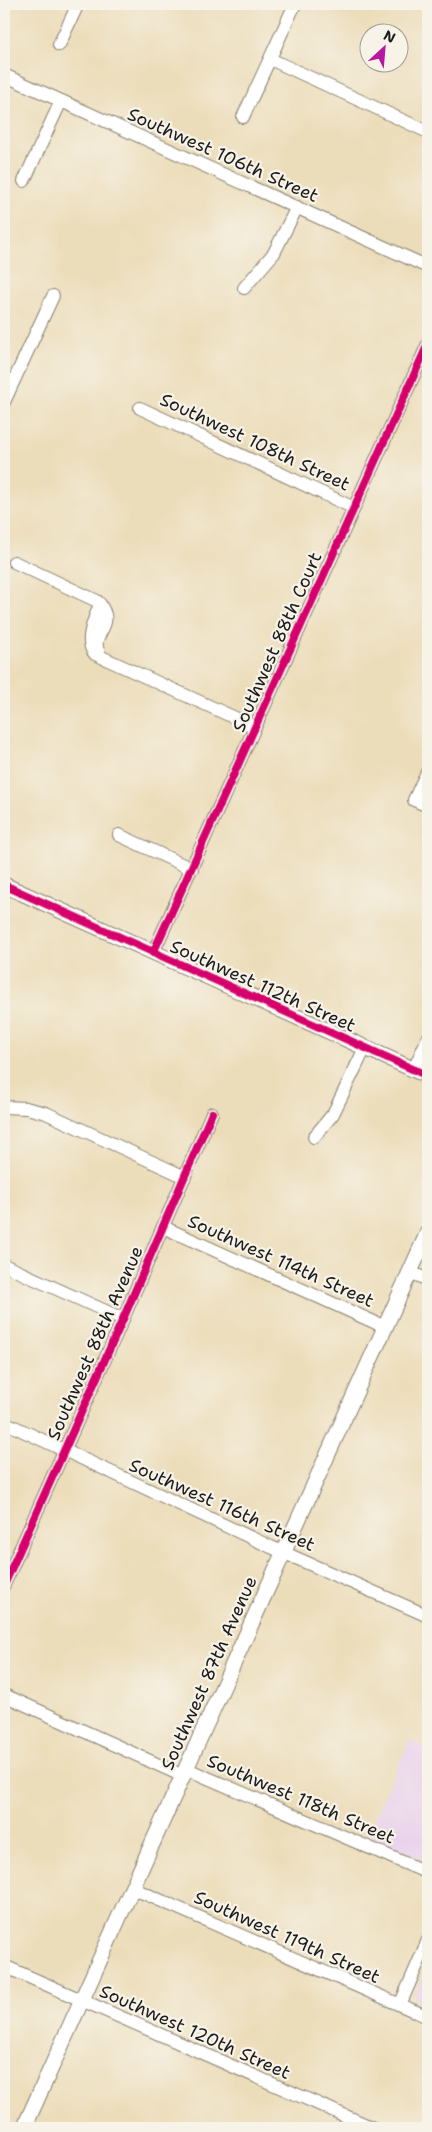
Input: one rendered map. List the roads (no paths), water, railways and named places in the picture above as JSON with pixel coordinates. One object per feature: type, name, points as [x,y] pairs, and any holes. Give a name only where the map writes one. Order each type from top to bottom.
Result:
[{"type":"main road","name":"Southwest 112th Street","points":[[4,885],[428,1076]]},
{"type":"main road","name":"Southwest 87th Avenue","points":[[24,2128],[428,1232]]},
{"type":"street","points":[[59,45],[78,4]]},
{"type":"street","points":[[243,117],[295,4]]},
{"type":"street","points":[[270,59],[428,132]]},
{"type":"street","name":"Southwest 106th Street","points":[[4,75],[428,267]]},
{"type":"street","points":[[24,181],[60,101]]},
{"type":"street","points":[[244,288],[274,253],[297,207]]},
{"type":"street","points":[[4,402],[54,296]]},
{"type":"street","name":"Southwest 88th Court","points":[[153,953],[428,344]]},
{"type":"street","name":"Southwest 108th Street","points":[[140,408],[354,508]]},
{"type":"street","points":[[14,562],[87,594],[100,604],[89,638],[92,651],[101,657],[256,727]]},
{"type":"street","points":[[428,770],[414,800],[428,806]]},
{"type":"street","points":[[119,835],[192,869]]},
{"type":"street","points":[[414,1069],[428,1038]]},
{"type":"street","points":[[314,1137],[333,1114],[365,1048]]},
{"type":"street","points":[[4,1107],[26,1108],[46,1112],[186,1176]]},
{"type":"street","name":"Southwest 88th Avenue","points":[[4,1585],[123,1319],[212,1113]]},
{"type":"street","name":"Southwest 114th Street","points":[[163,1227],[385,1327]]},
{"type":"street","points":[[4,1265],[123,1319]]},
{"type":"street","points":[[410,1272],[428,1280]]},
{"type":"street","name":"Southwest 116th Street","points":[[4,1422],[284,1552],[428,1616]]},
{"type":"street","name":"Southwest 118th Street","points":[[4,1694],[185,1773],[428,1873]]},
{"type":"street","name":"Southwest 119th Street","points":[[132,1888],[428,2017]]},
{"type":"street","points":[[400,2005],[428,1940]]},
{"type":"street","name":"Southwest 120th Street","points":[[4,1966],[373,2128]]}]
